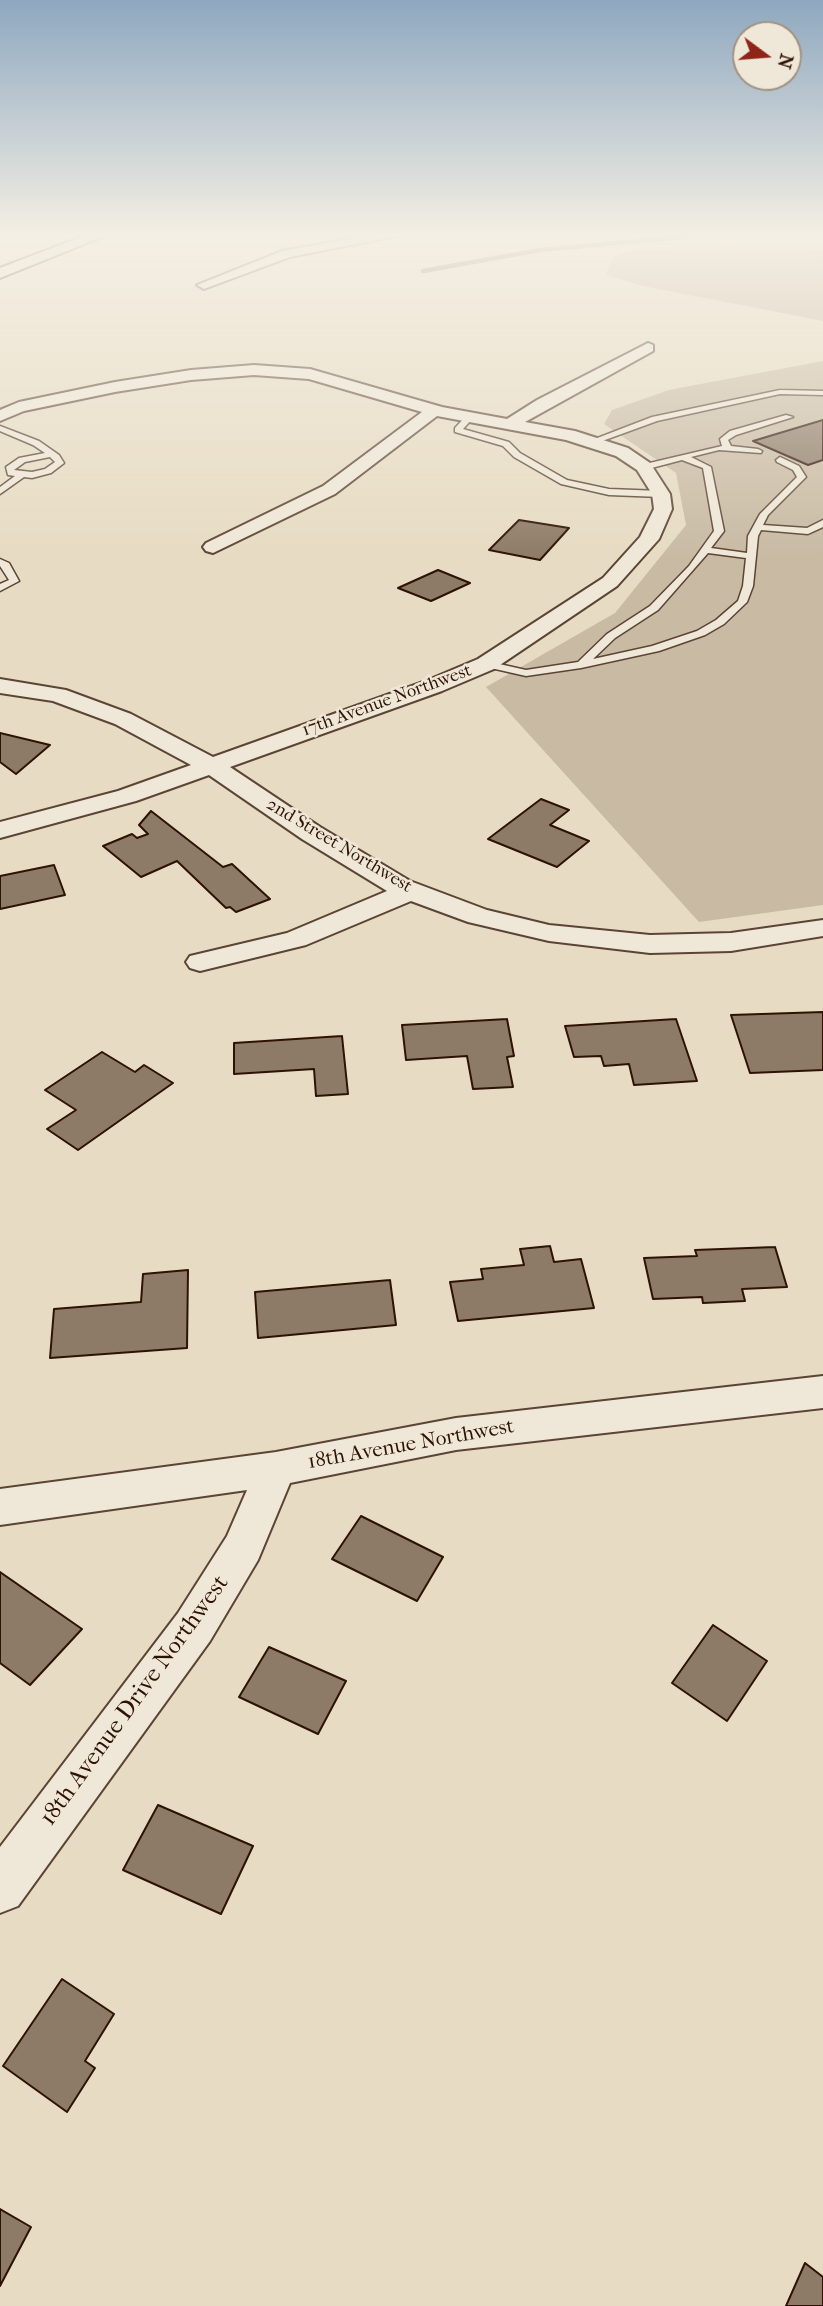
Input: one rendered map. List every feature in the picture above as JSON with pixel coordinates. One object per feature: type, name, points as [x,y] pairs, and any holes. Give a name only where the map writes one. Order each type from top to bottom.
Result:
[{"type":"street","points":[[510,424],[542,402],[648,348]]},
{"type":"street","points":[[0,416],[9,405],[114,387],[254,370],[328,377],[435,410],[591,442],[622,452],[645,467],[661,494]]},
{"type":"street","points":[[213,547],[329,490],[435,410]]},
{"type":"street","name":"17th Avenue Northwest","points":[[0,830],[127,796],[213,767],[435,686],[486,664],[610,582],[649,539],[663,509],[661,494]]},
{"type":"street","name":"2nd Street Northwest","points":[[0,686],[44,692],[92,706],[213,767],[311,833],[411,891],[489,919],[588,939],[691,944],[731,942],[823,928]]},
{"type":"street","points":[[200,962],[296,939],[411,891]]},
{"type":"street","name":"18th Avenue Northwest","points":[[0,1507],[276,1469],[456,1434],[823,1392]]},
{"type":"street","name":"18th Avenue Drive Northwest","points":[[0,1888],[194,1627],[243,1547],[276,1469]]},
{"type":"lane","points":[[591,442],[655,419],[713,406],[780,392],[823,393]]},
{"type":"lane","points":[[727,447],[724,439],[733,433],[789,417]]},
{"type":"lane","points":[[469,418],[458,430],[506,444],[517,455],[564,482],[609,492],[661,494]]},
{"type":"lane","points":[[0,428],[20,434],[52,454],[60,463],[48,471],[20,476],[0,491]]},
{"type":"lane","points":[[645,467],[727,447],[758,451]]},
{"type":"lane","points":[[20,476],[11,473],[9,468],[22,460],[52,454]]},
{"type":"lane","points":[[581,665],[611,636],[654,608],[719,531],[713,487],[707,467],[683,457]]},
{"type":"lane","points":[[486,664],[526,673],[581,665],[655,649],[701,633],[720,622],[742,602],[748,586],[749,556],[757,527],[764,514],[802,477],[796,468],[779,460]]},
{"type":"lane","points":[[757,527],[808,531],[823,523]]},
{"type":"lane","points":[[705,550],[749,556]]},
{"type":"lane","points":[[0,562],[6,565],[13,581],[0,588]]},
{"type":"shaded area","points":[[823,361],[823,905],[699,922],[486,687],[615,613],[686,525],[676,473],[604,424],[612,410],[669,390]]},
{"type":"building","points":[[823,420],[823,460],[808,465],[753,441]]},
{"type":"building","points":[[519,520],[569,528],[540,560],[489,550]]},
{"type":"building","points":[[438,570],[470,583],[431,601],[398,588]]},
{"type":"building","points":[[0,733],[50,745],[16,774],[0,762]]},
{"type":"building","points":[[541,799],[569,810],[550,825],[589,841],[557,867],[488,839]]},
{"type":"building","points":[[151,811],[223,867],[232,864],[270,899],[236,912],[230,907],[226,908],[177,861],[141,877],[103,846],[132,834],[137,838],[148,834],[139,825]]},
{"type":"building","points":[[54,865],[65,895],[0,909],[0,876]]},
{"type":"building","points":[[823,1012],[823,1070],[750,1073],[731,1015]]},
{"type":"building","points":[[507,1019],[514,1056],[507,1057],[513,1087],[473,1089],[467,1056],[406,1060],[402,1025]]},
{"type":"building","points":[[676,1019],[697,1081],[634,1085],[629,1064],[604,1066],[601,1056],[574,1057],[565,1026]]},
{"type":"building","points":[[342,1036],[348,1094],[316,1096],[314,1069],[234,1074],[234,1043]]},
{"type":"building","points":[[102,1052],[135,1072],[144,1065],[173,1083],[78,1150],[47,1129],[76,1110],[45,1090]]},
{"type":"building","points":[[550,1246],[554,1262],[581,1259],[594,1308],[458,1321],[450,1282],[483,1279],[481,1269],[524,1265],[520,1249]]},
{"type":"building","points":[[775,1247],[787,1287],[742,1289],[745,1301],[703,1303],[702,1297],[653,1299],[644,1258],[697,1256],[695,1250]]},
{"type":"building","points":[[188,1270],[187,1348],[50,1358],[54,1309],[141,1302],[143,1274]]},
{"type":"building","points":[[390,1280],[396,1325],[258,1338],[255,1292]]},
{"type":"building","points":[[361,1516],[443,1557],[417,1601],[332,1559]]},
{"type":"building","points":[[0,1572],[82,1629],[30,1685],[0,1663]]},
{"type":"building","points":[[713,1625],[767,1661],[727,1721],[672,1683]]},
{"type":"building","points":[[269,1647],[346,1681],[318,1734],[239,1697]]},
{"type":"building","points":[[158,1805],[253,1846],[221,1914],[123,1870]]},
{"type":"building","points":[[62,1979],[114,2014],[85,2061],[95,2068],[67,2112],[3,2066]]},
{"type":"building","points":[[0,2209],[31,2227],[0,2286]]},
{"type":"building","points":[[805,2263],[823,2277],[823,2306],[786,2306]]}]
